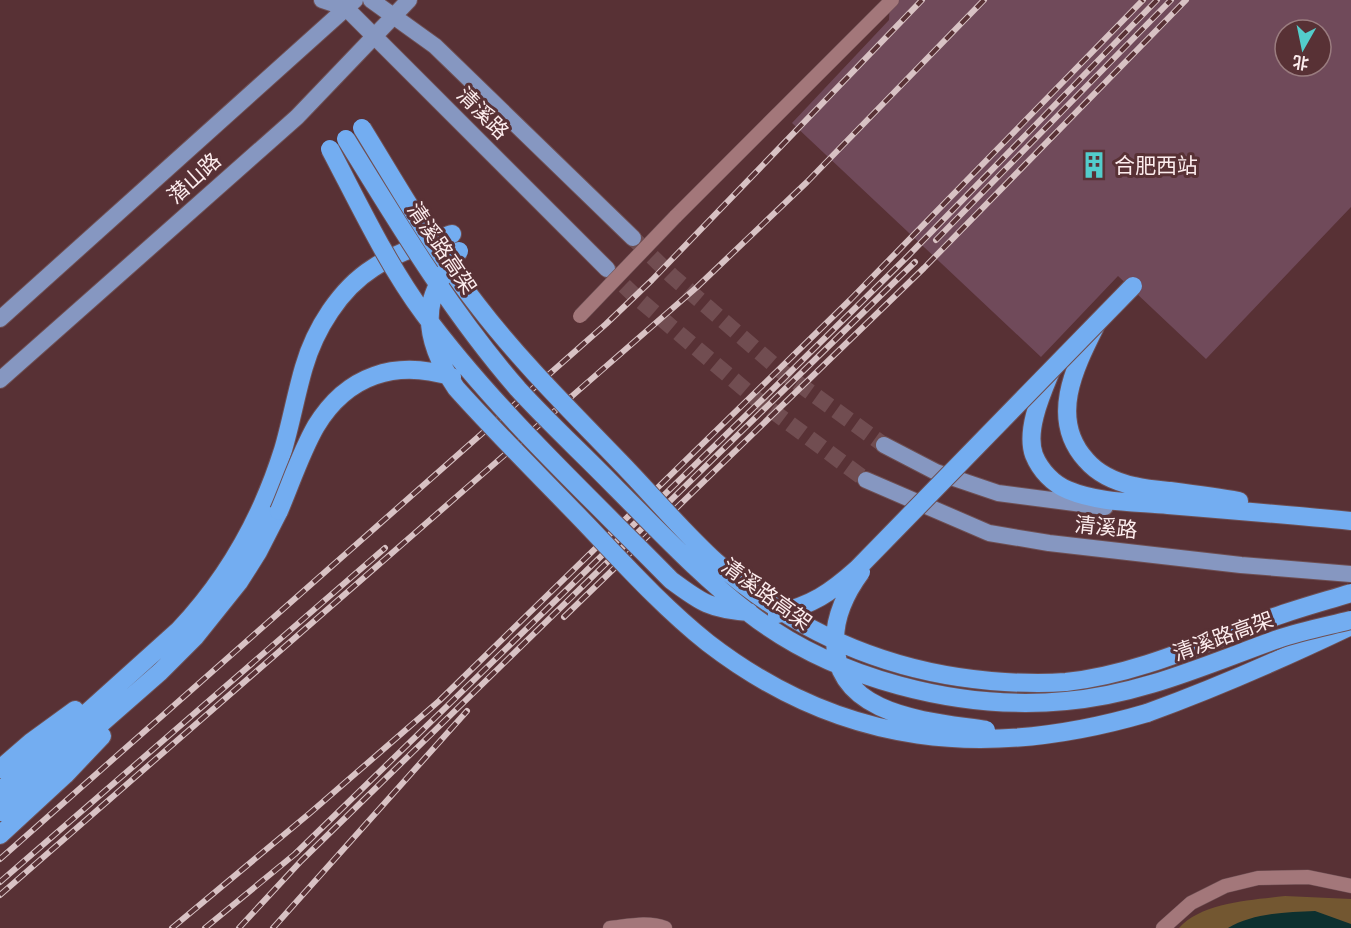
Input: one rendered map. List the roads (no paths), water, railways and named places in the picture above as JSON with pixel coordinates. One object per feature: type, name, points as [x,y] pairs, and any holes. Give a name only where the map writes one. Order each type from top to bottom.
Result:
[{"type":"highway","name":"清溪路高架","points":[[362,128],[438,251],[478,307],[535,373],[715,561],[761,598],[809,628],[844,645],[878,659],[916,670],[957,678],[1023,684],[1066,682],[1117,673],[1166,659],[1275,616],[1351,593]]},
{"type":"highway","name":"清溪路高架","points":[[346,139],[421,261],[461,317],[519,389],[702,575],[752,616],[836,664],[912,689],[956,698],[1026,703],[1066,702],[1121,693],[1172,678],[1282,638],[1351,620]]},
{"type":"highway","points":[[330,149],[398,274],[422,312],[452,351],[502,408],[671,580],[700,602],[726,610],[777,614],[809,604],[832,591],[857,569],[1051,370],[1083,337],[1100,320],[1108,312],[1116,303],[1133,286],[1119,301],[1112,308],[1105,315],[1098,322],[882,543],[855,579],[839,612],[835,630],[838,666],[849,684],[864,699],[884,709],[936,722],[988,730],[1052,735]]},
{"type":"highway","points":[[0,791],[179,630],[203,604],[243,544],[261,507],[283,451],[304,365],[312,344],[335,305],[372,268],[404,251],[452,234]]},
{"type":"highway","points":[[459,251],[443,276],[432,300],[430,322],[442,366],[456,388],[654,594],[708,642],[750,671],[812,705],[884,729],[934,738],[977,739],[1052,735],[1101,726],[1147,713],[1217,687],[1351,626]]},
{"type":"highway","points":[[1098,322],[1082,352],[1073,376],[1067,407],[1070,438],[1089,464],[1118,482],[1136,487],[1212,496],[1320,518]]},
{"type":"highway","points":[[0,835],[65,775],[195,637],[239,582],[258,552],[279,511],[316,427],[339,397],[375,375],[410,369],[433,371],[453,378],[502,408]]},
{"type":"highway","points":[[1051,370],[1037,405],[1032,434],[1034,453],[1041,467],[1053,481],[1066,490],[1085,496],[1134,502],[1351,521]]},
{"type":"highway","points":[[0,769],[31,742],[144,660]]},
{"type":"highway","points":[[0,812],[160,672]]},
{"type":"main road","name":"清溪路","points":[[322,0],[350,4],[374,37],[607,269]]},
{"type":"main road","name":"清溪路","points":[[370,0],[435,46],[633,238]]},
{"type":"main road","name":"潜山路","points":[[0,380],[297,117],[409,0]]},
{"type":"main road","name":"潜山路","points":[[0,319],[350,4]]},
{"type":"main road","name":"清溪路","points":[[884,445],[936,471],[998,493],[1113,508],[1351,529]]},
{"type":"main road","name":"清溪路","points":[[866,480],[989,533],[1049,543],[1351,574]]},
{"type":"street","points":[[580,316],[892,0]]},
{"type":"street","points":[[1163,928],[1191,903],[1225,886],[1258,878],[1308,877],[1351,886]]},
{"type":"street","points":[[610,928],[642,924],[665,928]]},
{"type":"water","points":[[1315,911],[1351,924],[1351,928],[1228,928],[1259,916]]},
{"type":"tunnel","points":[[635,240],[672,276],[781,371],[884,445]]},
{"type":"tunnel","points":[[607,269],[635,296],[755,398],[866,480]]},
{"type":"railway","points":[[0,859],[606,324],[652,280],[922,0]]},
{"type":"railway","points":[[0,895],[697,287],[807,182],[984,0]]},
{"type":"railway","points":[[172,928],[439,701],[850,300],[1143,0]]},
{"type":"railway","points":[[205,928],[295,854],[772,390],[909,255],[1157,0]]},
{"type":"railway","points":[[936,240],[1171,0]]},
{"type":"railway","points":[[564,617],[924,268],[1186,0]]},
{"type":"railway","points":[[239,928],[301,861],[915,262]]},
{"type":"railway","points":[[0,882],[385,548]]},
{"type":"railway","points":[[273,928],[467,711]]},
{"type":"place","name":"合肥西站","points":[[1094,165]]}]
